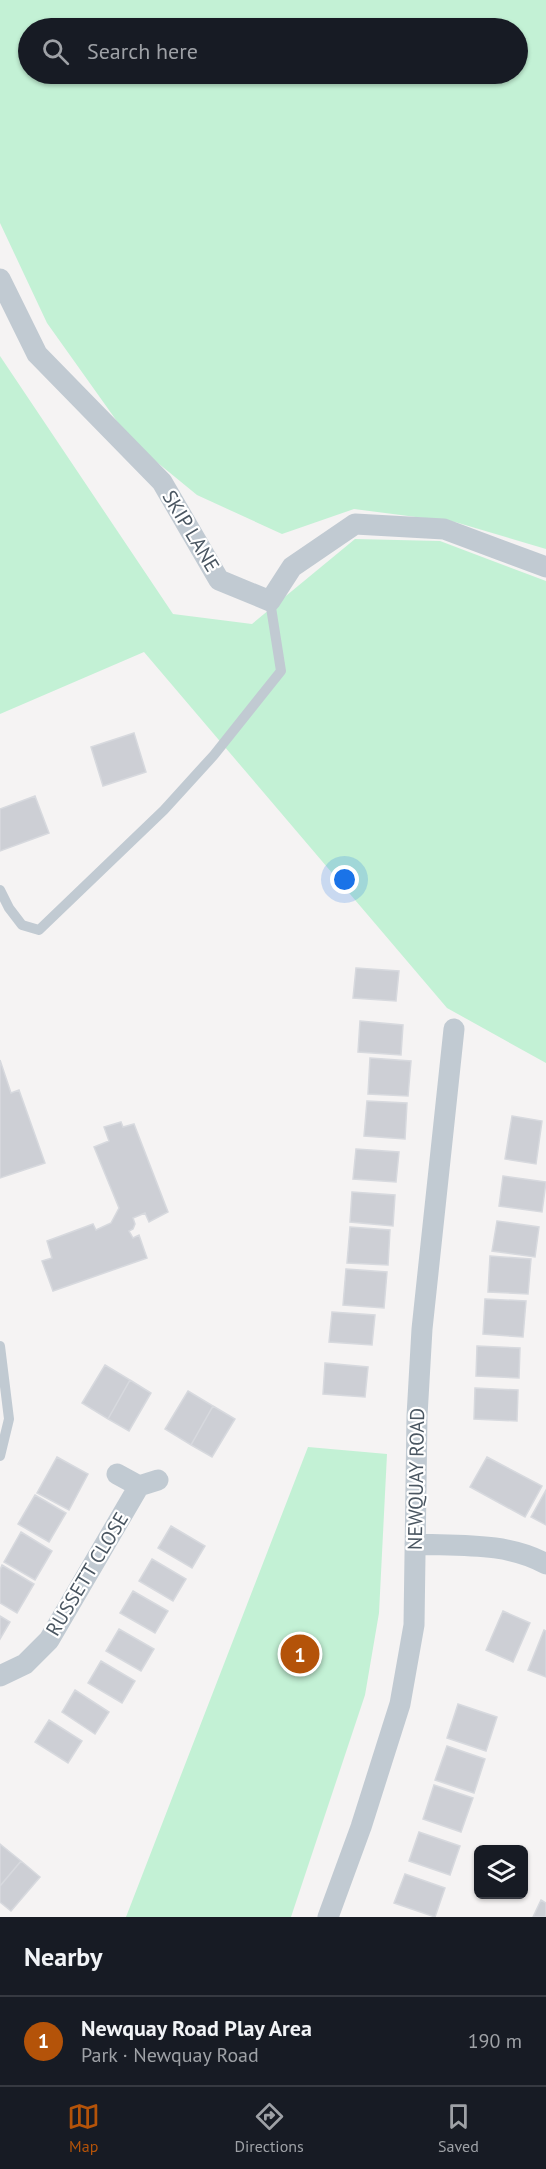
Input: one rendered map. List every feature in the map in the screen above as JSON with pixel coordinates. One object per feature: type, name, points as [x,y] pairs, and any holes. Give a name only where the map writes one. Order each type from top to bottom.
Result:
[{"type":"street","name":"SKIP LANE","points":[[0,279],[37,354],[162,482],[219,580],[270,601]]},
{"type":"street","points":[[270,601],[292,567],[355,524],[444,529],[546,567]]},
{"type":"street","name":"NEWQUAY ROAD","points":[[328,1917],[361,1827],[400,1704],[414,1625],[417,1416],[422,1329],[454,1029]]},
{"type":"street","name":"RUSSETT CLOSE","points":[[0,1676],[25,1664],[49,1640],[148,1483],[117,1474]]},
{"type":"street","points":[[415,1544],[496,1548],[535,1558],[546,1564]]},
{"type":"lane","points":[[0,890],[9,908],[22,925],[39,930],[164,810],[214,755],[281,671],[270,601]]},
{"type":"lane","points":[[0,1346],[9,1419],[0,1456]]},
{"type":"green space","points":[[0,0],[546,0],[546,549],[455,522],[354,509],[282,534],[197,495],[131,441],[47,323],[0,223]]},
{"type":"green space","points":[[0,356],[173,614],[252,624],[355,539],[440,541],[546,581],[546,1063],[447,1008],[144,652],[0,714]]},
{"type":"green space","points":[[308,1447],[387,1454],[379,1613],[365,1695],[291,1917],[126,1917]]},
{"type":"building","points":[[134,733],[146,772],[103,786],[91,747]]},
{"type":"building","points":[[35,796],[49,833],[0,851],[0,809]]},
{"type":"building","points":[[356,968],[399,971],[396,1001],[353,998]]},
{"type":"building","points":[[360,1021],[403,1025],[401,1055],[358,1052]]},
{"type":"building","points":[[370,1058],[411,1061],[408,1096],[368,1094]]},
{"type":"building","points":[[0,1060],[11,1093],[19,1090],[45,1163],[0,1178]]},
{"type":"building","points":[[367,1101],[407,1103],[405,1139],[364,1136]]},
{"type":"building","points":[[512,1116],[542,1121],[536,1164],[505,1159]]},
{"type":"building","points":[[121,1122],[123,1127],[134,1124],[168,1212],[149,1222],[145,1213],[133,1218],[135,1224],[129,1231],[133,1238],[139,1235],[147,1258],[53,1291],[42,1261],[52,1258],[47,1241],[93,1224],[96,1230],[111,1223],[119,1208],[94,1147],[109,1141],[104,1127]]},
{"type":"building","points":[[356,1149],[399,1152],[396,1182],[353,1179]]},
{"type":"building","points":[[503,1176],[546,1182],[542,1212],[499,1206]]},
{"type":"building","points":[[352,1192],[395,1195],[393,1226],[350,1222]]},
{"type":"building","points":[[497,1221],[539,1227],[535,1257],[492,1251]]},
{"type":"building","points":[[350,1227],[390,1230],[388,1265],[347,1263]]},
{"type":"building","points":[[490,1256],[531,1259],[528,1294],[488,1292]]},
{"type":"building","points":[[346,1269],[387,1272],[384,1308],[343,1305]]},
{"type":"building","points":[[485,1299],[526,1301],[523,1337],[483,1334]]},
{"type":"building","points":[[332,1312],[375,1315],[372,1345],[329,1342]]},
{"type":"building","points":[[477,1346],[520,1348],[519,1378],[476,1376]]},
{"type":"building","points":[[325,1363],[368,1367],[365,1397],[323,1394]]},
{"type":"building","points":[[105,1365],[130,1380],[108,1419],[82,1403]]},
{"type":"building","points":[[130,1380],[151,1393],[129,1431],[108,1419]]},
{"type":"building","points":[[475,1388],[518,1390],[517,1421],[474,1419]]},
{"type":"building","points":[[188,1391],[213,1406],[191,1445],[165,1429]]},
{"type":"building","points":[[213,1406],[235,1419],[212,1457],[191,1445]]},
{"type":"building","points":[[57,1457],[88,1474],[69,1510],[37,1493]]},
{"type":"building","points":[[487,1457],[542,1486],[525,1517],[470,1487]]},
{"type":"building","points":[[546,1490],[546,1525],[531,1517]]},
{"type":"building","points":[[35,1495],[66,1513],[49,1542],[18,1524]]},
{"type":"building","points":[[171,1526],[205,1546],[192,1568],[158,1548]]},
{"type":"building","points":[[21,1532],[52,1551],[35,1580],[4,1562]]},
{"type":"building","points":[[152,1559],[186,1579],[173,1601],[139,1581]]},
{"type":"building","points":[[2,1565],[34,1584],[17,1613],[0,1603]]},
{"type":"building","points":[[133,1591],[168,1611],[155,1633],[120,1613]]},
{"type":"building","points":[[503,1611],[530,1623],[513,1662],[486,1650]]},
{"type":"building","points":[[0,1616],[10,1622],[0,1639]]},
{"type":"building","points":[[119,1629],[154,1649],[141,1671],[106,1651]]},
{"type":"building","points":[[544,1630],[546,1631],[546,1677],[528,1670]]},
{"type":"building","points":[[101,1661],[135,1681],[122,1703],[88,1683]]},
{"type":"building","points":[[75,1690],[109,1712],[95,1734],[62,1712]]},
{"type":"building","points":[[458,1704],[497,1717],[486,1751],[447,1738]]},
{"type":"building","points":[[49,1720],[82,1741],[68,1763],[35,1742]]},
{"type":"building","points":[[447,1746],[485,1759],[474,1793],[435,1780]]},
{"type":"building","points":[[434,1785],[473,1798],[461,1832],[423,1819]]},
{"type":"building","points":[[419,1832],[460,1846],[450,1875],[409,1861]]},
{"type":"building","points":[[0,1844],[21,1861],[0,1886]]},
{"type":"building","points":[[21,1861],[40,1877],[11,1911],[0,1902],[0,1886]]},
{"type":"building","points":[[405,1874],[445,1888],[435,1917],[394,1903]]},
{"type":"building","points":[[541,1900],[546,1903],[546,1917],[533,1917]]},
{"type":"place","name":"Newquay Road Play Area","points":[[300,1654]]}]
